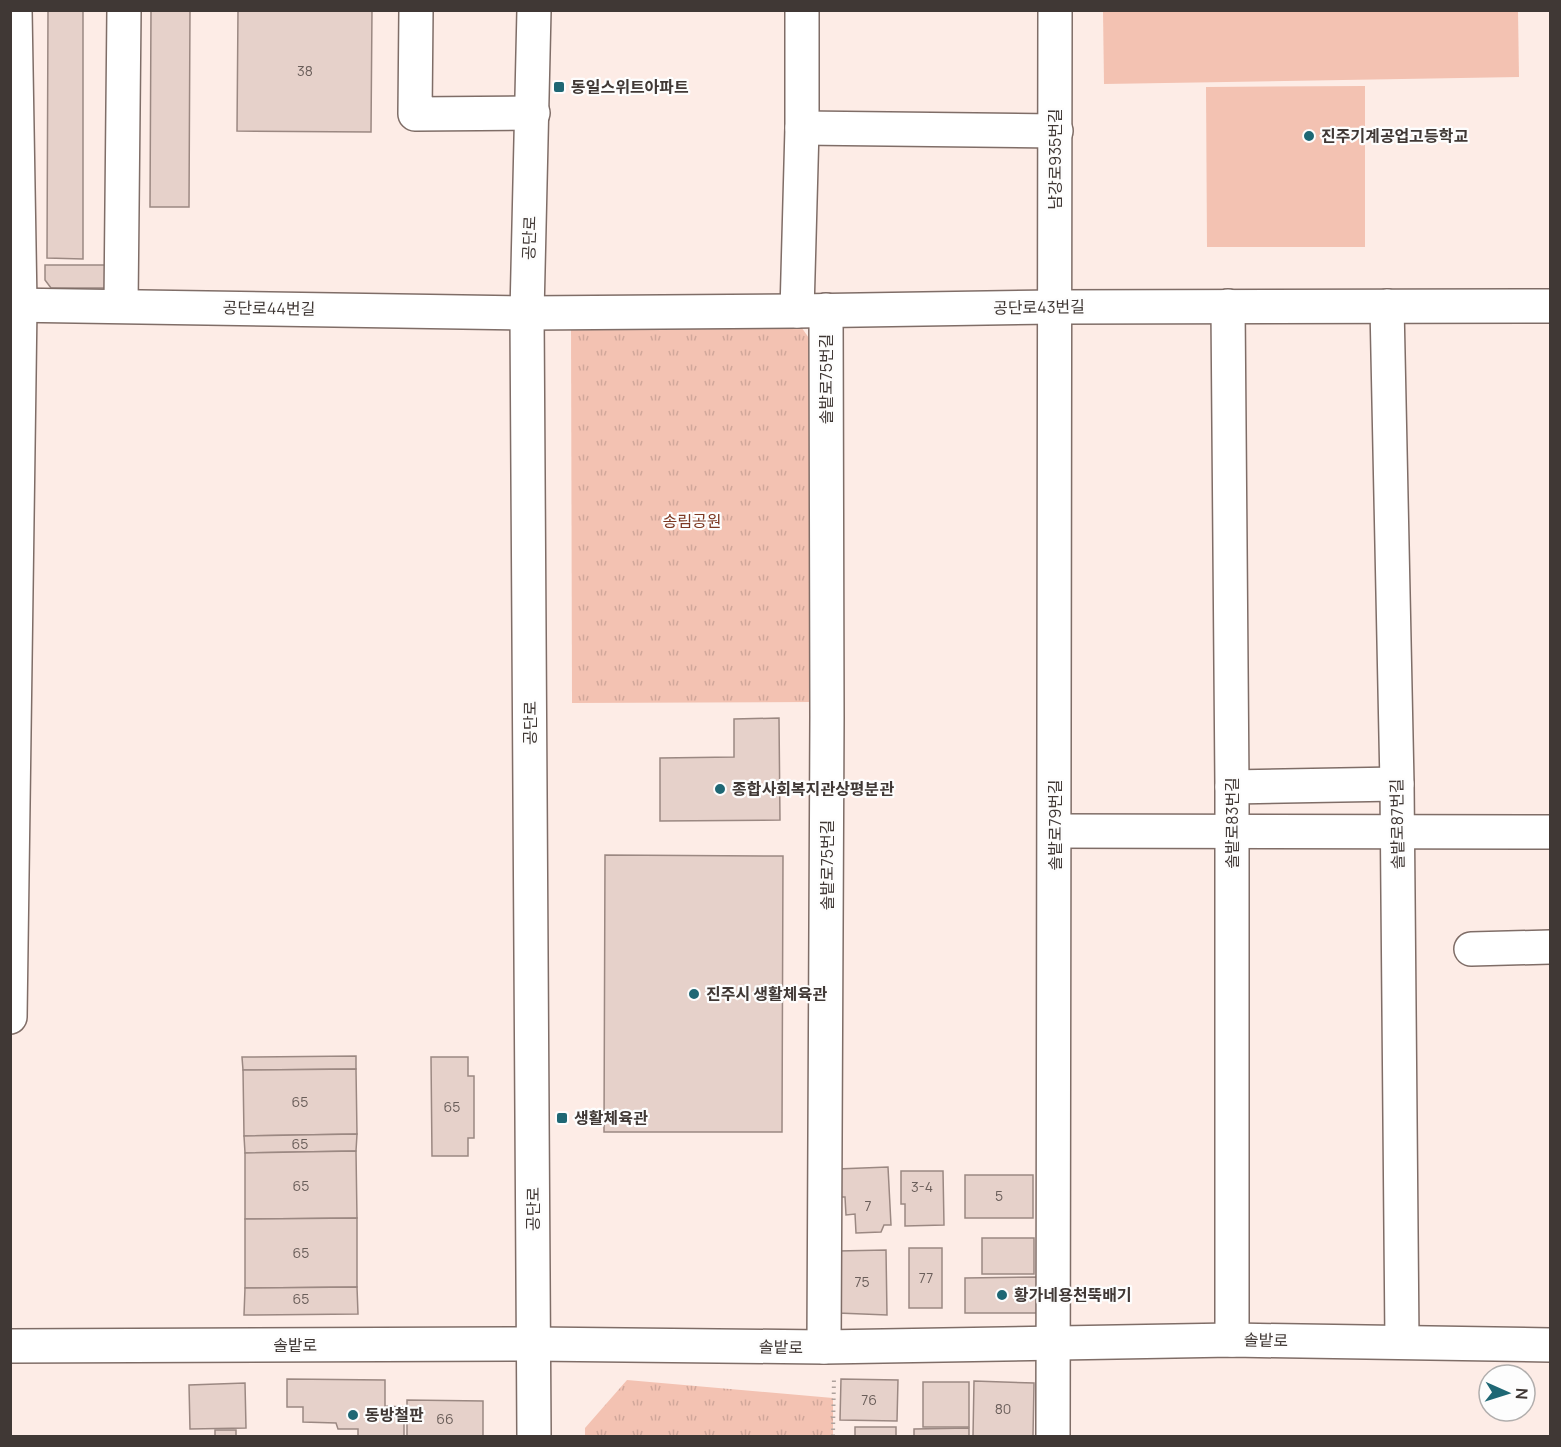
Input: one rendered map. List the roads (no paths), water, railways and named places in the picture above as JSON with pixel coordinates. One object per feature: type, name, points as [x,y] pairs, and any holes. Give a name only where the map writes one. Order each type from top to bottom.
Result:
[{"type":"street","points":[[10,1017],[15,10]]},
{"type":"street","points":[[121,305],[124,10]]},
{"type":"street","points":[[416,10],[415,114],[533,113]]},
{"type":"street","name":"공단로","points":[[534,10],[526,313],[534,1437]]},
{"type":"street","name":"솔밭로75번길","points":[[801,10],[802,128],[827,729],[829,1347]]},
{"type":"street","name":"남강로935번길","points":[[1054,307],[1055,10]]},
{"type":"street","points":[[802,128],[1056,131]]},
{"type":"street","name":"공단로44번길","points":[[15,305],[526,313]]},
{"type":"street","name":"솔밭로83번길","points":[[1228,306],[1232,787],[1232,1340]]},
{"type":"street","name":"솔밭로87번길","points":[[1387,306],[1397,784],[1402,1342]]},
{"type":"street","name":"공단로43번길","points":[[526,313],[1054,307],[1551,306]]},
{"type":"street","name":"솔밭로79번길","points":[[1053,1437],[1054,307]]},
{"type":"street","points":[[1232,787],[1397,784]]},
{"type":"street","points":[[1055,831],[1551,832]]},
{"type":"street","points":[[1471,949],[1551,947]]},
{"type":"street","name":"솔밭로","points":[[10,1346],[533,1344],[829,1347],[1232,1340],[1551,1345]]},
{"type":"place","name":"동일스위트아파트","points":[[559,87]]},
{"type":"place","name":"진주기계공업고등학교","points":[[1309,136]]},
{"type":"place","name":"종합사회복지관상평분관","points":[[720,789]]},
{"type":"place","name":"진주시 생활체육관","points":[[694,994]]},
{"type":"place","name":"생활체육관","points":[[562,1118]]},
{"type":"place","name":"황가네용천뚝배기","points":[[1002,1295]]},
{"type":"place","name":"동방철판","points":[[353,1415]]},
{"type":"park label","name":"송림공원","points":[[692,521]]}]
